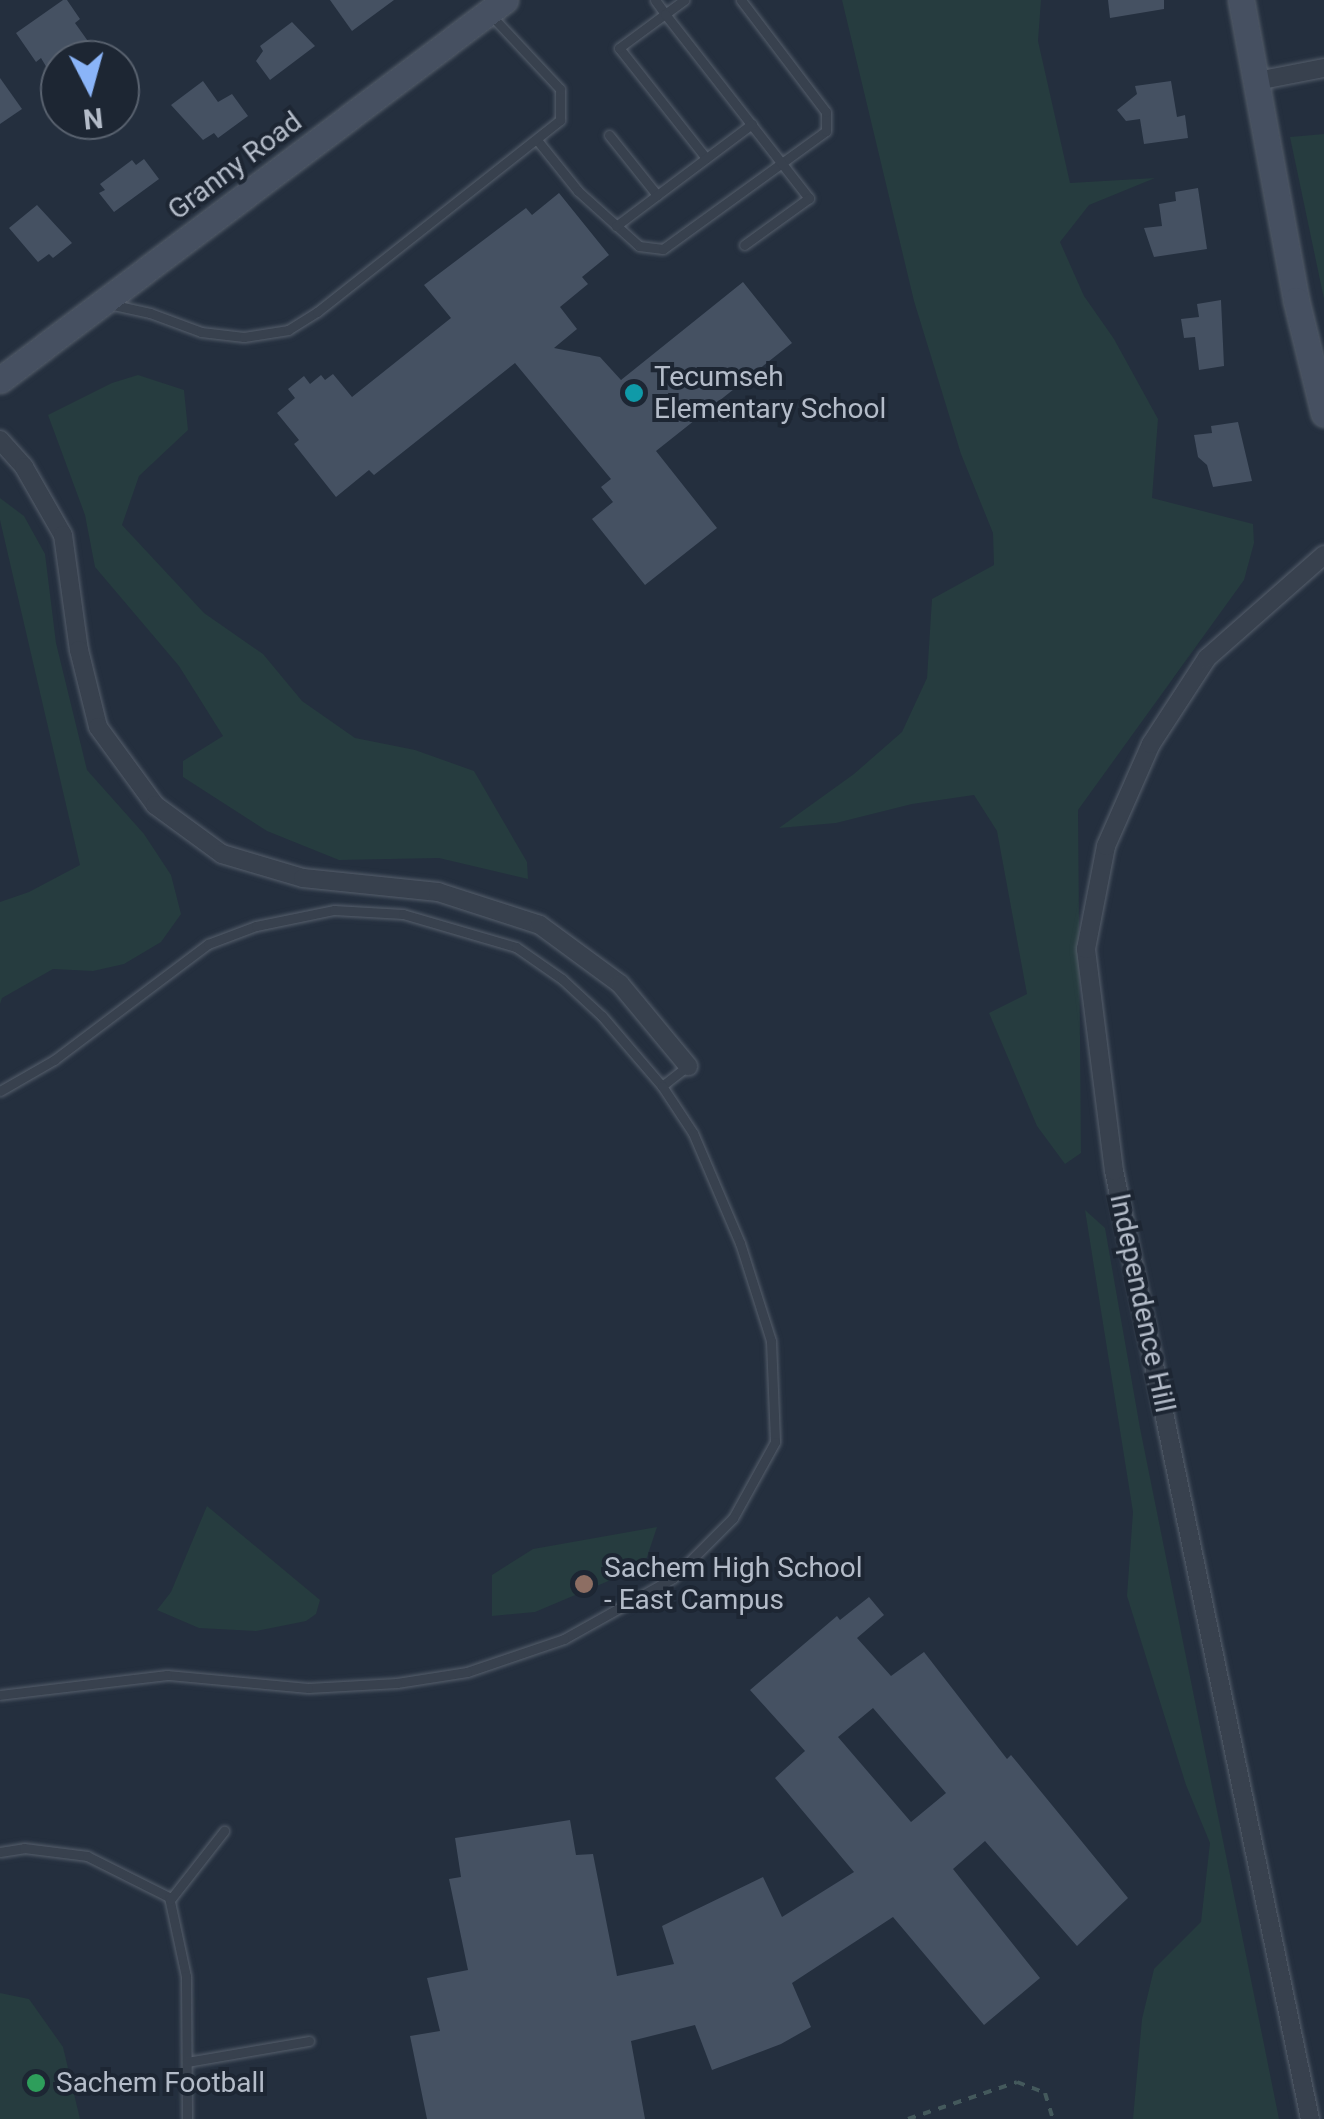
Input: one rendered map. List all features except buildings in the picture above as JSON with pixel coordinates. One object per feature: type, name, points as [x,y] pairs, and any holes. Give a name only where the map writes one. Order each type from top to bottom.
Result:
[{"type":"street","points":[[1241,0],[1296,300],[1324,414]]},
{"type":"street","name":"Granny Road","points":[[0,380],[491,4]]},
{"type":"street","points":[[1257,81],[1324,68]]},
{"type":"street","points":[[0,440],[24,467],[63,535],[79,650],[98,727],[155,805],[222,854],[238,859],[303,878],[438,892],[540,925],[620,984],[688,1066]]},
{"type":"street","name":"Independence Hill","points":[[1310,2119],[1114,1170],[1086,949],[1106,846],[1150,744],[1207,658],[1324,554]]},
{"type":"lane","points":[[654,0],[809,198],[744,246]]},
{"type":"lane","points":[[684,0],[619,48],[706,158]]},
{"type":"lane","points":[[536,140],[578,191],[639,246],[663,249],[826,131],[826,112],[741,0]]},
{"type":"lane","points":[[101,303],[127,306],[219,336],[288,330],[536,140],[560,120],[560,88],[491,4]]},
{"type":"lane","points":[[616,226],[752,124]]},
{"type":"lane","points":[[609,134],[657,195]]},
{"type":"lane","points":[[0,1092],[54,1060],[208,944],[256,926],[334,910],[404,914],[516,947],[562,979],[602,1016],[662,1086],[694,1133],[740,1243],[772,1341],[775,1442],[733,1518],[673,1578],[564,1639],[466,1672],[397,1683],[308,1688],[167,1675],[0,1695]]},
{"type":"lane","points":[[662,1086],[688,1066]]},
{"type":"lane","points":[[170,1900],[224,1831]]},
{"type":"lane","points":[[0,1852],[24,1848],[87,1856],[125,1872],[170,1900],[186,1976],[187,2119]]},
{"type":"lane","points":[[187,2062],[309,2041]]},
{"type":"path","points":[[908,2119],[1017,2082],[1045,2093],[1052,2119]]},
{"type":"green space","points":[[842,0],[1041,0],[1038,41],[1070,183],[1155,178],[1089,205],[1060,242],[1084,296],[1114,339],[1158,419],[1152,498],[1253,524],[1254,543],[1244,580],[1078,810],[1081,1153],[1065,1164],[1037,1126],[989,1013],[1027,994],[997,831],[974,795],[912,804],[836,823],[779,828],[854,774],[902,732],[927,678],[932,599],[994,565],[993,533],[961,454],[914,301]]},
{"type":"green space","points":[[1324,134],[1324,299],[1290,137]]},
{"type":"green space","points":[[138,375],[184,390],[188,430],[139,476],[122,525],[204,613],[263,654],[302,701],[355,738],[415,750],[474,771],[527,862],[528,879],[439,858],[339,860],[267,831],[183,777],[183,761],[223,736],[179,666],[95,567],[85,515],[48,415],[112,383]]},
{"type":"green space","points":[[0,498],[24,516],[45,554],[56,643],[87,770],[144,834],[171,875],[181,914],[161,942],[124,964],[93,971],[53,969],[2,998],[0,1004],[0,902],[29,892],[80,865],[0,520]]},
{"type":"green space","points":[[1085,1210],[1105,1228],[1140,1428],[1279,2119],[1133,2119],[1142,2019],[1154,1969],[1201,1922],[1210,1843],[1186,1785],[1127,1596],[1133,1512]]},
{"type":"green space","points":[[207,1506],[320,1600],[316,1614],[306,1621],[256,1631],[199,1628],[157,1610],[171,1592]]},
{"type":"green space","points":[[657,1527],[644,1566],[535,1612],[492,1616],[492,1575],[533,1549]]},
{"type":"green space","name":"Sachem Football","points":[[0,1993],[29,1999],[63,2047],[80,2119],[0,2119]]},
{"type":"place","name":"Tecumseh Elementary School","points":[[634,393]]},
{"type":"place","name":"Sachem High School - East Campus","points":[[584,1584]]},
{"type":"place","name":"Sachem Football","points":[[36,2083]]}]
